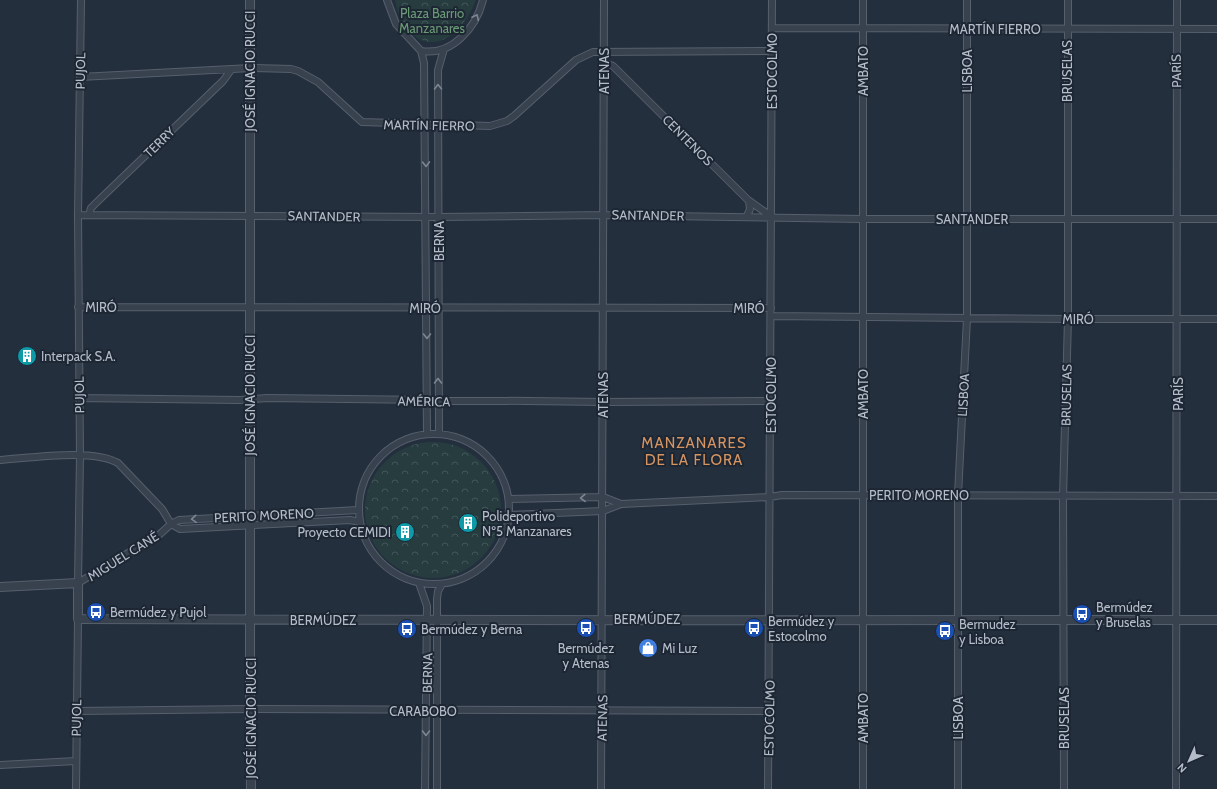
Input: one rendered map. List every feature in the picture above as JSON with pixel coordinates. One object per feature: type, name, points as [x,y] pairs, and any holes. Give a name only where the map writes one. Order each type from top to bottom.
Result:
[{"type":"street","name":"PUJOL","points":[[76,789],[80,456],[78,398],[78,215],[81,0]]},
{"type":"street","name":"JOSÉ IGNACIO RUCCI","points":[[250,0],[251,789]]},
{"type":"street","points":[[387,0],[396,24],[421,51],[436,52],[444,50],[456,42],[471,27],[483,0]]},
{"type":"street","name":"ATENAS","points":[[601,789],[604,402],[604,0]]},
{"type":"street","name":"ESTOCOLMO","points":[[768,789],[772,0]]},
{"type":"street","name":"AMBATO","points":[[863,0],[863,789]]},
{"type":"street","name":"LISBOA","points":[[958,789],[958,495],[967,318],[967,0]]},
{"type":"street","name":"BRUSELAS","points":[[1064,789],[1063,621],[1068,320],[1068,0]]},
{"type":"street","name":"PARÍS","points":[[1176,789],[1178,495],[1177,0]]},
{"type":"street","name":"MARTÍN FIERRO","points":[[772,28],[1217,29]]},
{"type":"street","name":"BERNA","points":[[438,434],[438,70],[444,50]]},
{"type":"street","name":"MARTÍN FIERRO","points":[[80,77],[251,68],[283,68],[303,73],[327,90],[349,112],[362,122],[490,126],[507,121],[576,60],[593,52],[772,50]]},
{"type":"street","name":"BERNA","points":[[421,51],[424,63],[426,125],[427,434]]},
{"type":"street","name":"CENTENOS","points":[[605,63],[613,66],[749,201],[772,217]]},
{"type":"street","name":"TERRY","points":[[89,215],[91,208],[223,81],[231,70]]},
{"type":"street","points":[[746,216],[750,209],[749,201]]},
{"type":"street","name":"SANTANDER","points":[[78,215],[439,217],[603,215],[864,219],[1217,219]]},
{"type":"street","name":"MIRÓ","points":[[78,307],[603,309],[771,308]]},
{"type":"street","name":"MIRÓ","points":[[771,316],[1068,320],[1217,319]]},
{"type":"street","name":"AMÉRICA","points":[[78,398],[604,402],[770,401]]},
{"type":"street","points":[[427,434],[438,434],[461,439],[481,450],[496,467],[502,477],[509,499],[509,515],[504,538],[488,562],[475,573],[464,579],[442,584],[419,583],[398,576],[380,562],[367,544],[358,510],[362,488],[366,477],[378,458],[405,439],[427,434]]},
{"type":"street","points":[[0,460],[80,456],[102,457],[118,464],[162,509],[171,524]]},
{"type":"street","name":"PERITO MORENO","points":[[509,515],[603,511],[621,504],[770,497],[782,495],[1217,496]]},
{"type":"street","name":"PERITO MORENO","points":[[509,499],[603,497],[621,504]]},
{"type":"street","name":"PERITO MORENO","points":[[171,524],[179,520],[358,510]]},
{"type":"street","name":"PERITO MORENO","points":[[171,524],[180,529],[250,524],[350,520],[360,522]]},
{"type":"street","name":"MIGUEL CANÉ","points":[[0,587],[78,582],[160,534],[171,524]]},
{"type":"street","name":"BERNA","points":[[419,583],[426,598],[427,620],[425,789]]},
{"type":"street","name":"BERNA","points":[[437,789],[437,595],[442,584]]},
{"type":"street","name":"BERMÚDEZ","points":[[78,619],[770,619],[863,621],[1217,620]]},
{"type":"street","name":"CARABOBO","points":[[76,711],[250,709],[426,711],[769,711]]},
{"type":"street","points":[[0,765],[76,761]]},
{"type":"green space","name":"Plaza Barrio Manzanares","points":[[395,0],[476,0],[470,13],[460,27],[441,41],[426,42],[419,39],[407,28],[399,14]]},
{"type":"green space","points":[[433,442],[459,447],[481,462],[496,484],[501,510],[496,536],[481,558],[459,573],[433,578],[407,573],[385,558],[370,536],[365,510],[370,484],[385,462],[407,447]]},
{"type":"place","name":"Interpack S.A.","points":[[27,356]]},
{"type":"place","name":"Polideportivo Nº5 Manzanares","points":[[468,523]]},
{"type":"place","name":"Proyecto CEMIDI","points":[[405,532]]},
{"type":"place","name":"Bermúdez y Pujol","points":[[96,612]]},
{"type":"place","name":"Bermúdez y Bruselas","points":[[1082,614]]},
{"type":"place","name":"Bermúdez y Atenas","points":[[586,628]]},
{"type":"place","name":"Bermúdez y Estocolmo","points":[[754,628]]},
{"type":"place","name":"Bermúdez y Berna","points":[[407,629]]},
{"type":"place","name":"Bermudez y Lisboa","points":[[945,631]]},
{"type":"place","name":"Mi Luz","points":[[648,648]]},
{"type":"district","name":"MANZANARES DE LA FLORA","points":[[694,452]]}]
